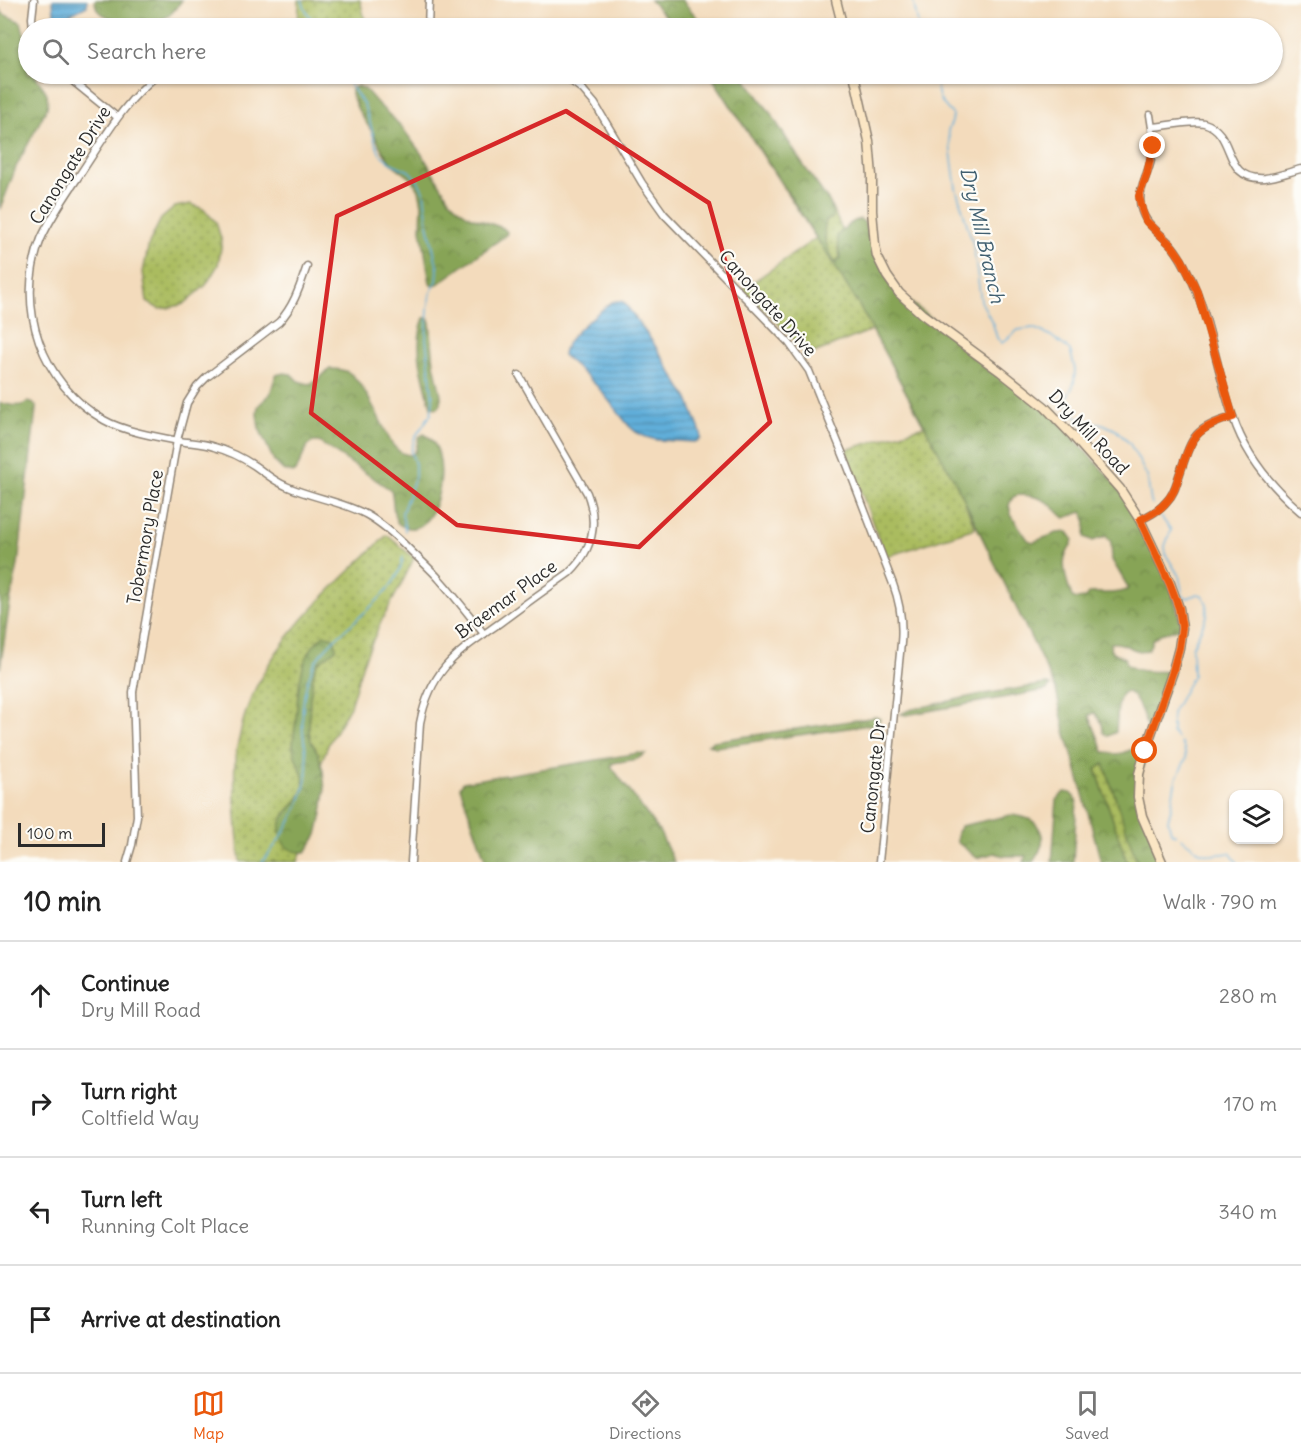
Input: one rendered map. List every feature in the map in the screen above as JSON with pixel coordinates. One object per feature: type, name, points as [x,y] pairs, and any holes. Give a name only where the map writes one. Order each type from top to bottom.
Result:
[{"type":"street","points":[[32,18],[34,0]]},
{"type":"street","points":[[428,18],[429,0]]},
{"type":"street","points":[[836,0],[840,18]]},
{"type":"street","points":[[76,84],[117,117]]},
{"type":"street","name":"Canongate Drive","points":[[147,84],[117,117],[54,214],[41,241],[31,285],[33,316],[39,343],[49,364],[62,383],[79,401],[90,411],[114,425],[225,450],[247,461],[284,486],[352,508],[378,522],[435,573],[484,634]]},
{"type":"street","name":"Canongate Drive","points":[[575,84],[595,104],[642,183],[664,214],[789,343],[809,370],[898,599],[902,634],[896,695]]},
{"type":"street","name":"Dry Mill Road","points":[[856,84],[869,141],[875,245],[887,276],[899,294],[922,314],[997,368],[1045,407],[1120,489],[1140,520],[1173,592],[1179,608],[1182,628],[1179,648],[1146,748],[1139,774],[1138,797],[1142,816],[1162,862]]},
{"type":"street","points":[[1150,115],[1153,127],[1151,160],[1139,196],[1146,221],[1173,247],[1197,291],[1233,417],[1247,450],[1266,475],[1301,512]]},
{"type":"street","points":[[1153,127],[1200,122],[1211,125],[1224,139],[1235,167],[1253,178],[1266,178],[1301,169]]},
{"type":"street","name":"Tobermory Place","points":[[127,862],[137,816],[133,692],[177,440],[187,403],[197,387],[207,377],[279,322],[295,298],[307,266]]},
{"type":"street","name":"Braemar Place","points":[[411,862],[419,732],[424,707],[434,683],[463,648],[569,573],[581,560],[592,532],[592,511],[587,493],[519,375]]},
{"type":"street","points":[[1140,520],[1161,508],[1171,496],[1190,445],[1200,432],[1213,422],[1233,417]]},
{"type":"street","name":"Canongate Dr","points":[[879,862],[896,695]]},
{"type":"highlighted area","points":[[566,111],[709,203],[770,422],[639,547],[457,525],[311,413],[337,216]]},
{"type":"green space","points":[[95,0],[182,0],[165,18],[112,18],[97,9]]},
{"type":"green space","points":[[299,0],[360,0],[364,18],[298,18]]},
{"type":"green space","points":[[650,0],[682,0],[697,18],[667,18]]},
{"type":"green space","points":[[0,8],[3,14],[18,21],[18,84],[41,84],[48,102],[16,167],[0,210]]},
{"type":"green space","points":[[716,84],[749,84],[830,203],[861,272],[1021,550],[1104,752],[1139,862],[1122,862],[1084,751],[1053,682],[965,503],[975,528],[885,557],[846,450],[924,426],[872,330],[806,356],[790,335],[743,289],[816,238]]},
{"type":"green space","points":[[717,84],[749,84],[830,203],[833,217],[826,221],[824,232],[835,263],[840,258],[837,236],[850,223],[860,219],[864,222],[877,256],[899,293],[1045,407],[1120,489],[1170,583],[1182,628],[1160,634],[1152,640],[1148,650],[1142,651],[1111,643],[1110,649],[1125,658],[1126,664],[1132,667],[1143,671],[1173,672],[1149,739],[1145,720],[1136,701],[1128,692],[1122,693],[1118,704],[1116,732],[1108,736],[1103,732],[1102,723],[1095,713],[1089,715],[1104,752],[1118,754],[1136,748],[1145,751],[1138,795],[1162,862],[1137,862],[1104,764],[1096,769],[1127,862],[1101,862],[1056,690],[960,491],[857,302]],"holes":[[[1023,495],[1046,502],[1065,518],[1082,512],[1086,519],[1085,537],[1093,541],[1106,536],[1111,542],[1112,560],[1128,587],[1127,590],[1113,593],[1089,593],[1085,598],[1072,597],[1064,567],[1065,557],[1073,539],[1068,532],[1057,533],[1033,542],[1028,540],[1011,515],[1009,505],[1013,497]]]},
{"type":"green space","points":[[358,86],[366,90],[401,126],[423,156],[449,199],[459,209],[471,217],[503,228],[507,232],[506,235],[435,286],[430,283],[421,229],[422,204],[419,190],[412,179],[391,163],[358,110],[351,89]]},
{"type":"green space","points":[[191,204],[203,209],[216,222],[222,242],[218,265],[206,285],[184,304],[159,309],[147,302],[143,272],[149,243],[161,219],[175,207]]},
{"type":"green space","points":[[424,318],[428,318],[430,322],[434,364],[441,395],[441,404],[438,408],[431,407],[420,362],[419,340]]},
{"type":"green space","points":[[329,369],[346,371],[357,380],[392,444],[400,452],[412,455],[416,450],[419,437],[424,434],[433,442],[439,455],[441,471],[439,488],[435,505],[428,518],[420,526],[407,528],[399,524],[394,515],[391,490],[319,442],[308,445],[293,473],[283,470],[274,461],[259,428],[257,414],[258,406],[270,394],[276,375],[291,374],[298,381],[309,384],[318,380]]},
{"type":"green space","points":[[28,402],[36,406],[36,409],[18,565],[0,669],[0,403],[18,405]]},
{"type":"green space","points":[[387,535],[414,558],[381,622],[363,663],[350,706],[329,743],[317,773],[298,862],[240,862],[235,799],[235,756],[247,708],[260,679],[296,626]]},
{"type":"green space","points":[[324,635],[331,636],[335,640],[336,649],[318,663],[314,671],[309,731],[323,771],[325,791],[317,835],[306,852],[301,852],[285,845],[281,838],[280,826],[285,814],[299,799],[304,786],[293,747],[299,685],[309,652]]},
{"type":"green space","points":[[1047,684],[1050,686],[1047,690],[901,714],[909,710],[977,695]]},
{"type":"green space","points":[[876,717],[880,719],[876,724],[716,747],[708,744],[714,741]]},
{"type":"green space","points":[[639,753],[645,754],[637,759],[613,763],[611,766],[659,831],[674,862],[486,862],[460,787],[463,782]]},
{"type":"green space","points":[[1064,792],[1071,793],[1077,801],[1073,862],[1052,862],[1057,800]]},
{"type":"green space","points":[[1011,815],[1030,820],[1041,832],[1041,846],[1033,862],[1024,862],[1026,856],[1004,856],[995,853],[977,858],[957,842],[957,832],[961,826]]},
{"type":"water","points":[[53,0],[87,0],[87,6],[69,15],[58,17],[54,14]]},
{"type":"water","points":[[622,301],[626,305],[654,344],[688,399],[701,433],[701,439],[695,442],[657,440],[636,432],[598,387],[563,355],[575,333],[612,302]]},
{"type":"waterway","points":[[302,0],[311,18]]},
{"type":"waterway","name":"Dry Mill Branch","points":[[913,0],[917,18]]},
{"type":"waterway","points":[[350,84],[364,105],[380,154],[391,163],[409,171],[418,181],[424,193],[438,270],[437,281],[430,294],[426,339],[433,400],[431,414],[415,437],[411,452],[415,464],[415,477],[402,513],[405,531]]},
{"type":"waterway","name":"Dry Mill Branch","points":[[937,84],[939,97],[953,115],[948,130],[956,188],[973,244],[981,301],[993,324],[997,338],[1002,343],[1018,330],[1033,328],[1051,336],[1070,350],[1075,369],[1074,384],[1065,401],[1071,413],[1082,420],[1103,424],[1116,430],[1130,444],[1147,476],[1152,504]]},
{"type":"waterway","name":"Dry Mill Branch","points":[[1161,517],[1171,530],[1165,546],[1166,555],[1179,576],[1183,596],[1188,598],[1197,594],[1202,595],[1207,604],[1207,616],[1192,648],[1193,675],[1172,713],[1172,732],[1177,738]]},
{"type":"waterway","points":[[262,862],[278,842],[292,818],[306,781],[303,708],[305,692],[314,664],[330,644],[393,583],[403,557]]},
{"type":"waterway","name":"Dry Mill Branch","points":[[1176,835],[1171,832],[1168,820],[1176,779],[1186,759],[1181,743]]},
{"type":"waterway","name":"Dry Mill Branch","points":[[1181,838],[1200,852],[1212,855],[1230,853],[1237,862]]},
{"type":"route","points":[[1145,751],[1172,674],[1182,628],[1179,608],[1170,584],[1140,520],[1161,508],[1171,496],[1190,445],[1200,432],[1213,422],[1233,417],[1197,291],[1182,260],[1173,247],[1146,221],[1142,210],[1139,196],[1151,160],[1153,146]]}]
